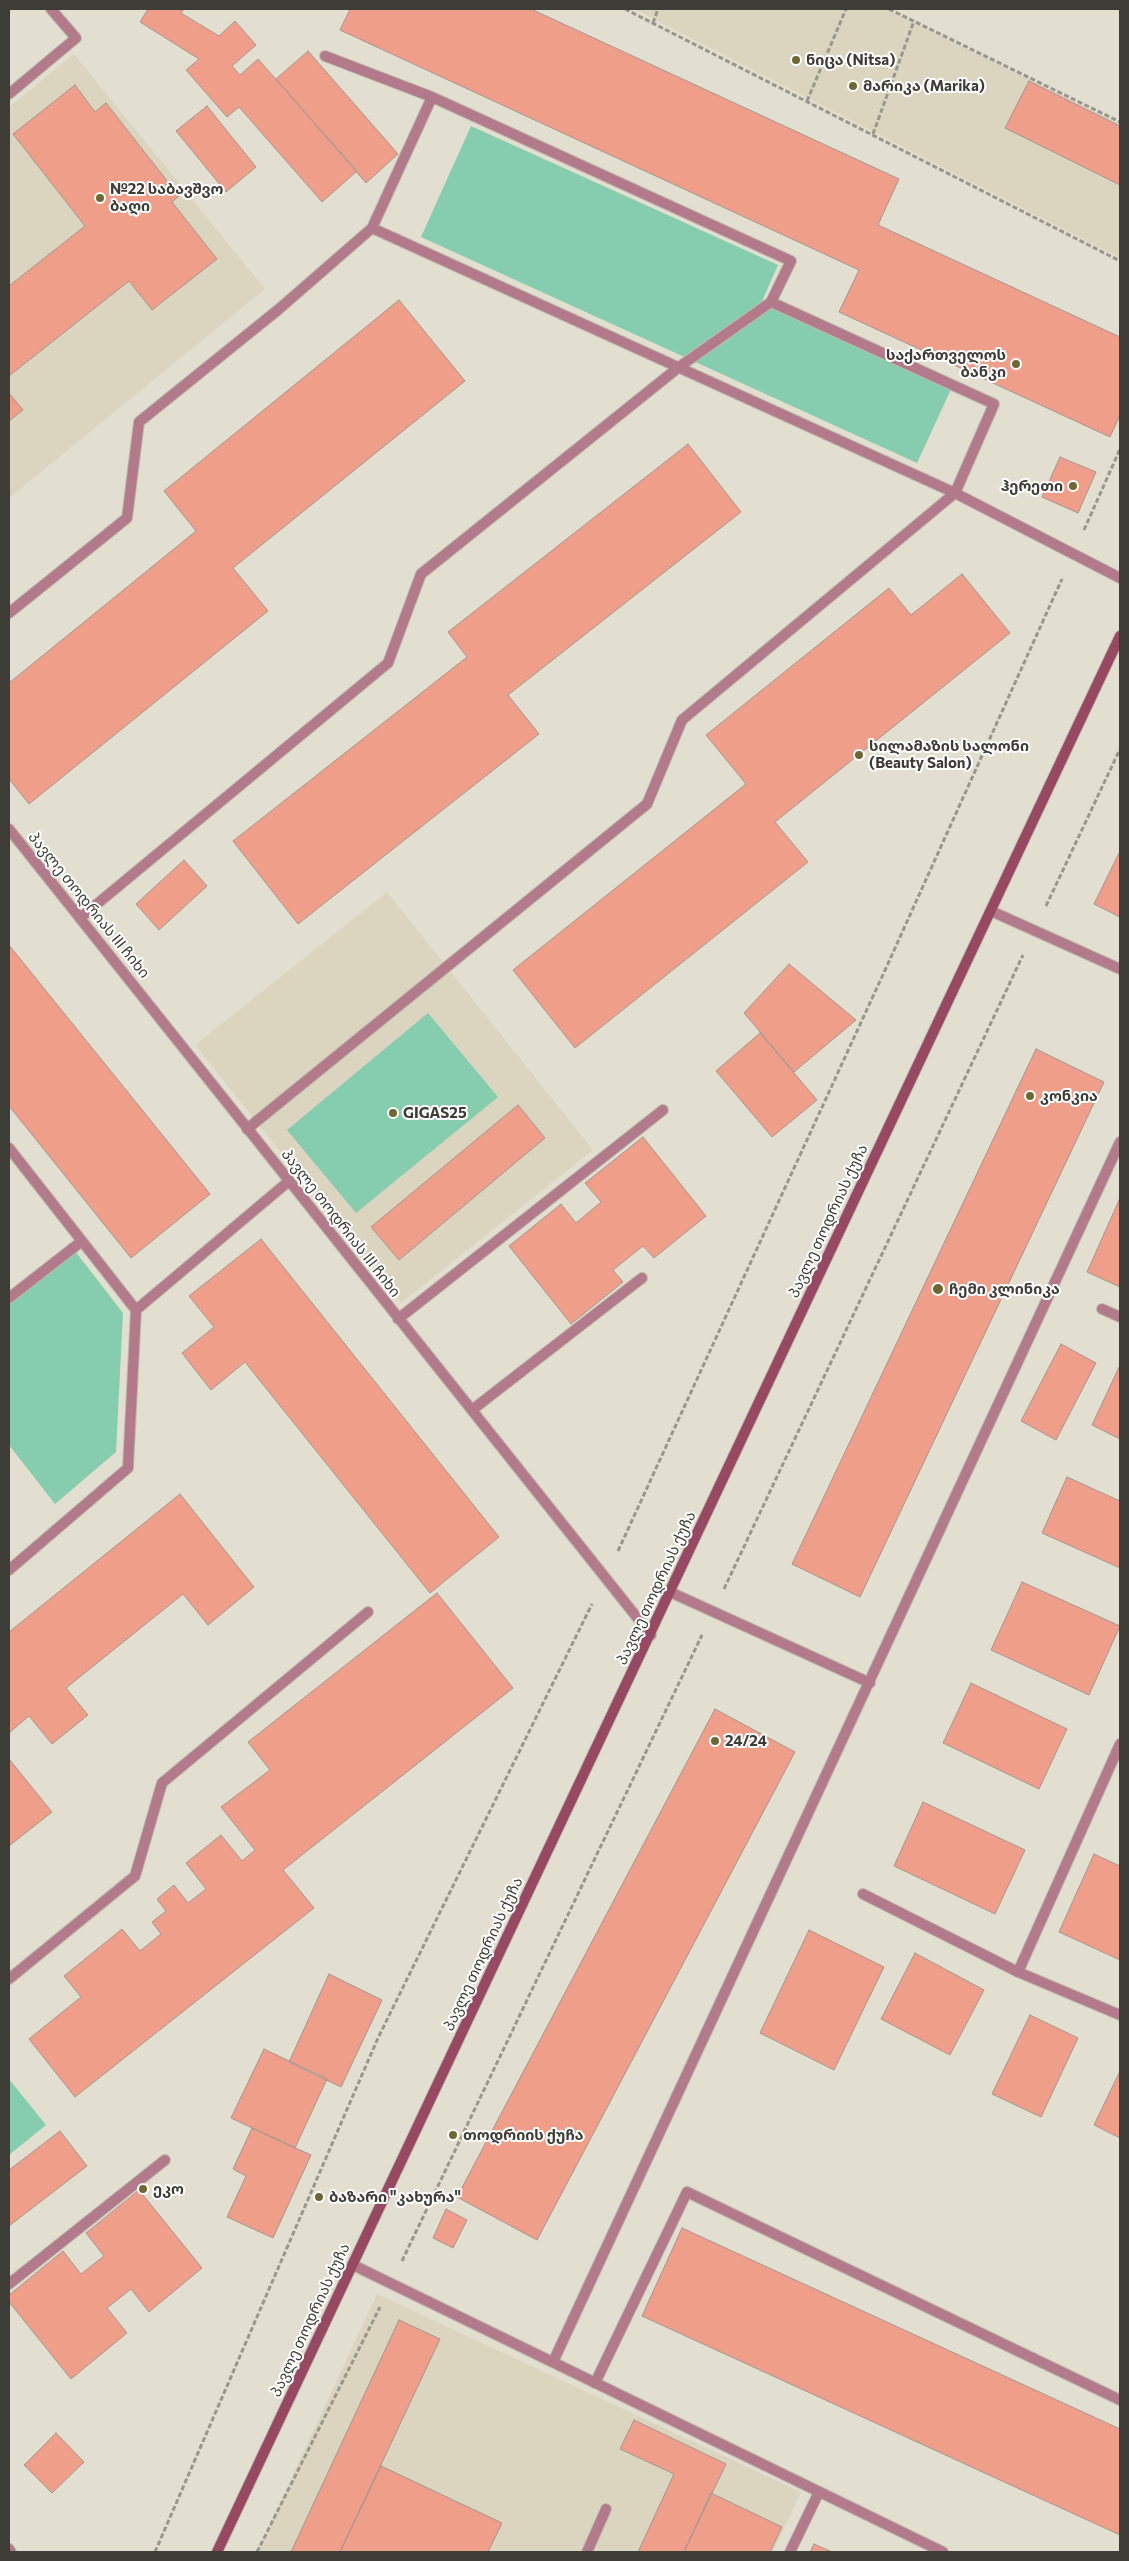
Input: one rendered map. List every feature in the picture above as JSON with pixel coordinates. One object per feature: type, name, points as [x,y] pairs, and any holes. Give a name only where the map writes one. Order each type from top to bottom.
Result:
[{"type":"street","points":[[9,94],[76,38],[51,9]]},
{"type":"street","points":[[80,918],[388,663],[421,574],[679,367],[771,302],[791,261],[432,97],[325,56]]},
{"type":"street","points":[[9,613],[127,518],[139,422],[279,309],[372,228],[432,97]]},
{"type":"street","points":[[372,228],[955,493],[1120,578]]},
{"type":"street","points":[[248,1129],[647,804],[682,720],[955,493],[994,404],[771,302]]},
{"type":"street","name":"პავლე თოდრიას ქუჩა","points":[[217,2552],[651,1635],[1120,636]]},
{"type":"street","name":"პავლე თოდრიას III ჩიხი","points":[[9,829],[651,1635]]},
{"type":"street","points":[[991,911],[1120,969]]},
{"type":"street","points":[[398,1319],[663,1110]]},
{"type":"street","points":[[553,2362],[1120,1142]]},
{"type":"street","points":[[9,1148],[136,1310],[128,1468],[9,1570]]},
{"type":"street","points":[[136,1310],[289,1181]]},
{"type":"street","points":[[9,1298],[82,1241]]},
{"type":"street","points":[[472,1410],[642,1278]]},
{"type":"street","points":[[1102,1309],[1120,1317]]},
{"type":"street","points":[[670,1592],[870,1682]]},
{"type":"street","points":[[9,1979],[135,1876],[162,1783],[368,1612]]},
{"type":"street","points":[[1018,1972],[1120,1744]]},
{"type":"street","points":[[863,1894],[1018,1972],[1120,2016]]},
{"type":"street","points":[[9,2284],[165,2160]]},
{"type":"street","points":[[595,2383],[687,2192],[1120,2400]]},
{"type":"street","points":[[353,2265],[943,2552]]},
{"type":"street","points":[[790,2552],[819,2492]]},
{"type":"street","points":[[587,2552],[606,2509]]},
{"type":"path","points":[[625,9],[1120,260]]},
{"type":"path","points":[[653,23],[658,9]]},
{"type":"path","points":[[807,101],[846,9]]},
{"type":"path","points":[[889,9],[1120,122]]},
{"type":"path","points":[[873,134],[914,21]]},
{"type":"path","points":[[155,2552],[378,2038],[605,1578],[882,977],[1120,449]]},
{"type":"path","points":[[257,2552],[391,2284],[713,1611],[1120,749]]},
{"type":"shaded area","points":[[634,9],[886,9],[1120,124],[1120,258]]},
{"type":"shaded area","name":"№22 საბავშვო ბაღი","points":[[74,54],[265,289],[9,498],[9,107]]},
{"type":"shaded area","points":[[387,892],[593,1150],[401,1303],[195,1045]]},
{"type":"shaded area","points":[[377,2294],[801,2492],[773,2552],[257,2552]]},
{"type":"green space","points":[[471,126],[778,265],[762,301],[952,387],[917,463],[421,237]]},
{"type":"green space","name":"GIGAS25","points":[[428,1013],[498,1097],[356,1213],[287,1130]]},
{"type":"green space","points":[[75,1251],[123,1313],[116,1452],[55,1504],[9,1445],[9,1304]]},
{"type":"green space","points":[[9,2079],[46,2125],[9,2155]]},
{"type":"building","points":[[148,9],[184,9],[181,13],[219,36],[235,21],[256,45],[232,66],[240,75],[258,59],[357,171],[322,202],[239,107],[227,117],[186,70],[199,59],[140,22]]},
{"type":"building","points":[[350,9],[531,9],[899,179],[878,225],[1120,337],[1120,415],[1110,437],[839,312],[859,270],[340,30]]},
{"type":"building","points":[[308,51],[398,154],[366,183],[276,79]]},
{"type":"building","points":[[1029,81],[1120,126],[1120,185],[1005,128]]},
{"type":"building","points":[[75,85],[95,112],[106,103],[179,196],[172,202],[217,259],[152,310],[129,281],[9,376],[9,286],[85,226],[13,134]]},
{"type":"building","points":[[207,106],[256,167],[226,192],[176,131]]},
{"type":"building","points":[[399,300],[465,381],[233,568],[268,611],[29,804],[9,779],[9,683],[196,531],[164,491]]},
{"type":"building","points":[[9,393],[23,410],[9,421]]},
{"type":"building","points":[[688,444],[741,512],[508,695],[539,734],[298,924],[233,841],[467,657],[448,632]]},
{"type":"building","points":[[1060,457],[1096,472],[1078,513],[1042,497]]},
{"type":"building","points":[[962,574],[1010,633],[775,822],[808,862],[575,1048],[513,970],[746,784],[706,735],[889,588],[911,615]]},
{"type":"building","points":[[1120,851],[1120,917],[1094,904]]},
{"type":"building","points":[[184,860],[207,886],[159,930],[136,904]]},
{"type":"building","points":[[9,945],[210,1194],[131,1258],[9,1106]]},
{"type":"building","points":[[789,964],[856,1020],[794,1072],[744,1013]]},
{"type":"building","points":[[760,1033],[817,1100],[772,1137],[716,1071]]},
{"type":"building","points":[[1036,1049],[1104,1082],[860,1597],[792,1564]]},
{"type":"building","points":[[518,1105],[545,1138],[399,1260],[371,1227]]},
{"type":"building","points":[[643,1137],[706,1216],[654,1258],[643,1246],[613,1270],[623,1282],[571,1324],[509,1246],[561,1204],[576,1223],[601,1202],[585,1183]]},
{"type":"building","points":[[1120,1198],[1120,1287],[1087,1272]]},
{"type":"building","points":[[261,1239],[499,1537],[430,1593],[245,1362],[211,1390],[182,1353],[214,1327],[189,1296]]},
{"type":"building","points":[[1061,1344],[1096,1363],[1056,1440],[1021,1421]]},
{"type":"building","points":[[1120,1365],[1120,1439],[1092,1425]]},
{"type":"building","points":[[1067,1477],[1120,1501],[1120,1568],[1042,1533]]},
{"type":"building","points":[[180,1494],[254,1587],[208,1625],[183,1594],[66,1688],[88,1715],[52,1744],[29,1716],[9,1733],[9,1632]]},
{"type":"building","points":[[1022,1582],[1120,1626],[1089,1695],[991,1650]]},
{"type":"building","points":[[437,1593],[513,1688],[283,1870],[314,1908],[75,2097],[29,2039],[81,1997],[64,1976],[122,1929],[140,1951],[161,1934],[152,1922],[166,1911],[157,1899],[174,1885],[188,1903],[206,1889],[186,1863],[221,1835],[242,1861],[255,1850],[221,1807],[270,1770],[248,1742]]},
{"type":"building","points":[[971,1683],[1067,1729],[1039,1789],[943,1743]]},
{"type":"building","points":[[715,1709],[795,1752],[537,2240],[457,2197]]},
{"type":"building","points":[[9,1759],[52,1812],[9,1846]]},
{"type":"building","points":[[923,1802],[1025,1850],[995,1914],[894,1866]]},
{"type":"building","points":[[1094,1854],[1120,1866],[1120,1960],[1059,1932]]},
{"type":"building","points":[[809,1930],[884,1967],[834,2070],[760,2033]]},
{"type":"building","points":[[915,1953],[984,1990],[950,2055],[881,2019]]},
{"type":"building","points":[[329,1974],[382,2000],[341,2087],[289,2062]]},
{"type":"building","points":[[1030,2015],[1078,2038],[1041,2117],[992,2094]]},
{"type":"building","points":[[264,2049],[327,2079],[295,2148],[231,2118]]},
{"type":"building","points":[[1120,2071],[1120,2138],[1094,2125]]},
{"type":"building","points":[[252,2128],[311,2155],[273,2238],[227,2217],[246,2176],[233,2169]]},
{"type":"building","points":[[60,2131],[87,2166],[9,2226],[9,2170]]},
{"type":"building","points":[[139,2190],[202,2268],[149,2312],[131,2289],[107,2308],[127,2333],[71,2379],[9,2302],[9,2295],[63,2251],[81,2274],[104,2256],[86,2233]]},
{"type":"building","points":[[446,2209],[467,2220],[453,2248],[433,2238]]},
{"type":"building","points":[[682,2228],[1120,2429],[1120,2535],[642,2316]]},
{"type":"building","points":[[399,2320],[440,2339],[340,2552],[291,2552]]},
{"type":"building","points":[[634,2420],[726,2464],[684,2552],[638,2552],[674,2474],[620,2449]]},
{"type":"building","points":[[56,2433],[84,2462],[52,2493],[24,2465]]},
{"type":"building","points":[[381,2466],[502,2523],[488,2552],[340,2552]]},
{"type":"building","points":[[711,2493],[782,2527],[770,2552],[684,2552]]},
{"type":"building","points":[[814,2544],[832,2552],[810,2552]]},
{"type":"place","name":"ნიცა (Nitsa)","points":[[796,60]]},
{"type":"place","name":"მარიკა (Marika)","points":[[853,86]]},
{"type":"place","name":"№22 საბავშვო ბაღი","points":[[100,198]]},
{"type":"place","name":"საქართველოს ბანკი","points":[[1016,364]]},
{"type":"place","name":"ჰერეთი","points":[[1073,486]]},
{"type":"place","name":"სილამაზის სალონი (Beauty Salon)","points":[[859,755]]},
{"type":"place","name":"კონკია","points":[[1030,1096]]},
{"type":"place","name":"GIGAS25","points":[[393,1113]]},
{"type":"place","name":"ჩემი კლინიკა","points":[[938,1289]]},
{"type":"place","name":"24/24","points":[[715,1741]]},
{"type":"place","name":"თოდრიის ქუჩა","points":[[453,2135]]},
{"type":"place","name":"ეკო","points":[[143,2189]]},
{"type":"place","name":"ბაზარი \"კახურა\"","points":[[319,2197]]}]
